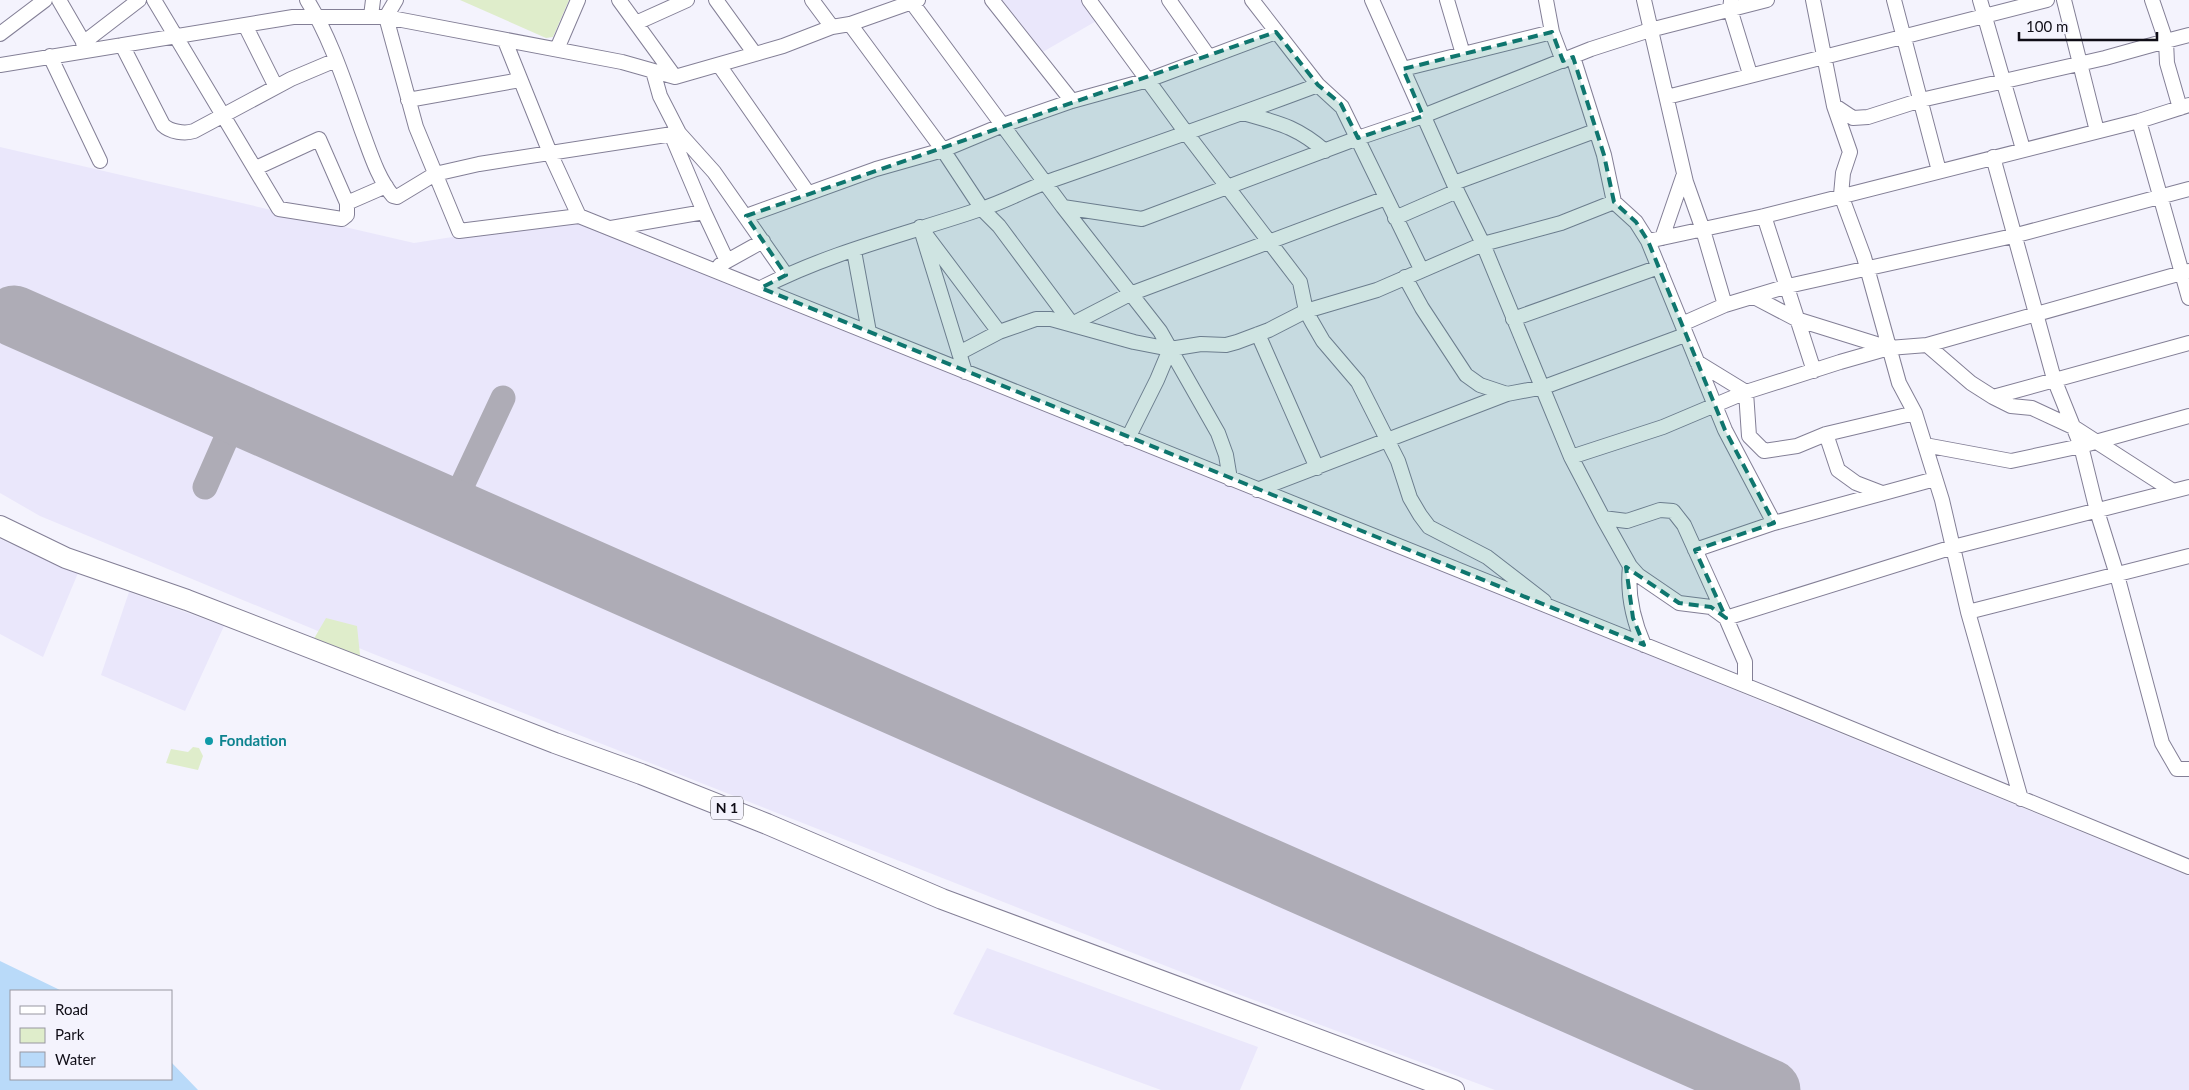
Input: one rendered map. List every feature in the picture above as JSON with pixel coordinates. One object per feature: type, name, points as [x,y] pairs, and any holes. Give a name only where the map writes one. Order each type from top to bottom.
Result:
[{"type":"highway","name":"N 1","points":[[0,526],[66,558],[187,600],[530,734],[650,778],[942,899],[1454,1090]]},
{"type":"street","points":[[0,34],[45,0]]},
{"type":"street","points":[[59,0],[86,47]]},
{"type":"street","points":[[86,47],[139,0]]},
{"type":"street","points":[[154,0],[279,209],[342,219],[347,215],[347,203],[319,139],[256,168]]},
{"type":"street","points":[[307,0],[318,16],[367,145],[386,186],[393,196],[397,197],[435,174],[675,133]]},
{"type":"street","points":[[371,16],[373,0]]},
{"type":"street","points":[[396,0],[386,17],[408,100],[416,127],[459,231],[579,216],[1644,645],[2189,868]]},
{"type":"street","points":[[557,49],[578,0]]},
{"type":"street","points":[[619,0],[675,77]]},
{"type":"street","points":[[636,23],[687,0]]},
{"type":"street","points":[[716,0],[755,54]]},
{"type":"street","points":[[812,0],[832,27]]},
{"type":"street","points":[[992,0],[1072,101]]},
{"type":"street","points":[[1089,0],[1187,134],[1300,282],[1306,311],[1323,341],[1358,382],[1398,462],[1410,498],[1429,527],[1487,557],[1556,610]]},
{"type":"street","points":[[1169,0],[1209,57]]},
{"type":"street","points":[[1252,0],[1318,85],[1341,104],[1421,269]]},
{"type":"street","points":[[1372,0],[1455,187],[1483,244],[1544,387],[1571,457],[1602,518],[1630,566],[1638,576],[1679,603],[1711,606],[1726,618]]},
{"type":"street","points":[[1447,0],[1463,54]]},
{"type":"street","points":[[1546,0],[1552,32],[1568,59],[1596,130],[1604,155],[1614,202],[1633,218],[1648,241],[1714,406],[1774,523]]},
{"type":"street","points":[[1644,0],[1684,174],[1725,305]]},
{"type":"street","points":[[1063,208],[1142,219],[1650,30],[1730,5],[1767,0]]},
{"type":"street","points":[[1813,0],[1834,106],[1850,152],[1843,173],[1842,195],[1859,241],[1899,382],[1915,413],[1935,478],[1968,612],[2021,799]]},
{"type":"street","points":[[1894,0],[1939,171]]},
{"type":"street","points":[[1980,0],[2023,149]]},
{"type":"street","points":[[1667,97],[1750,74],[2047,0]]},
{"type":"street","points":[[2064,0],[2097,131]]},
{"type":"street","points":[[1648,241],[1764,216],[2138,121],[2185,107],[2167,63],[2166,41],[2152,0]]},
{"type":"street","points":[[0,64],[50,56],[86,47],[122,45],[293,17],[371,16],[386,17],[622,62],[675,77],[783,46],[832,27],[850,24],[913,1],[1063,208],[1148,315],[1170,349],[1218,433],[1226,455],[1230,479]]},
{"type":"street","points":[[1730,5],[1750,74]]},
{"type":"street","points":[[850,24],[943,150],[982,209],[999,226],[1072,324]]},
{"type":"street","points":[[246,25],[276,87]]},
{"type":"street","points":[[746,216],[808,193],[943,150],[1003,125],[1072,101],[1148,80],[1276,32]]},
{"type":"street","points":[[1403,69],[1552,32]]},
{"type":"street","points":[[1834,106],[1853,118],[1868,117],[1921,100],[2004,82],[2189,35]]},
{"type":"street","points":[[505,41],[550,153],[579,216]]},
{"type":"street","points":[[122,45],[166,128],[189,133],[276,87],[336,60]]},
{"type":"street","points":[[50,56],[100,161]]},
{"type":"street","points":[[719,65],[808,193]]},
{"type":"street","points":[[653,71],[660,96],[704,212],[727,261]]},
{"type":"street","points":[[408,100],[520,80]]},
{"type":"street","points":[[760,288],[786,275],[920,227],[982,209],[1045,183],[1187,134],[1318,85]]},
{"type":"street","points":[[1243,113],[1288,125],[1307,136],[1325,150]]},
{"type":"street","points":[[2138,121],[2186,271],[2189,298]]},
{"type":"street","points":[[1395,218],[1455,187],[1596,130]]},
{"type":"street","points":[[675,133],[714,172],[786,275]]},
{"type":"street","points":[[1993,157],[2013,236],[2054,379],[2081,446],[2097,511],[2117,575],[2162,743],[2177,769],[2189,769]]},
{"type":"street","points":[[1662,238],[1684,174]]},
{"type":"street","points":[[347,203],[386,186]]},
{"type":"street","points":[[1257,490],[1507,394],[1544,387],[1684,330],[1725,305],[1788,286],[2013,236],[2189,189]]},
{"type":"street","points":[[1072,324],[1130,294],[1386,198]]},
{"type":"street","points":[[959,353],[999,332],[1036,319],[1051,319],[1134,342],[1170,349],[1201,344],[1226,345],[1258,334],[1306,311],[1348,300],[1483,244],[1561,223],[1614,202]]},
{"type":"street","points":[[610,228],[704,212]]},
{"type":"street","points":[[1764,216],[1814,371]]},
{"type":"street","points":[[920,227],[999,332]]},
{"type":"street","points":[[920,227],[965,372]]},
{"type":"street","points":[[712,269],[763,240]]},
{"type":"street","points":[[854,251],[869,332]]},
{"type":"street","points":[[1513,318],[1659,267]]},
{"type":"street","points":[[1571,457],[1663,427],[1746,392],[1889,348],[1927,345],[2035,316],[2186,271]]},
{"type":"street","points":[[1405,277],[1427,316],[1466,375],[1480,385],[1507,394]]},
{"type":"street","points":[[1754,296],[1796,319],[1889,348]]},
{"type":"street","points":[[1258,334],[1317,468]]},
{"type":"street","points":[[1993,397],[2189,343]]},
{"type":"street","points":[[1927,345],[1971,383],[1993,397],[2011,406],[2032,408],[2075,428],[2173,491]]},
{"type":"street","points":[[1128,438],[1170,349]]},
{"type":"street","points":[[1696,361],[1746,392]]},
{"type":"street","points":[[1746,392],[1752,482]]},
{"type":"street","points":[[1749,436],[1764,451],[1797,446],[1826,434],[1915,413]]},
{"type":"street","points":[[1925,445],[2011,461],[2081,446],[2189,416]]},
{"type":"street","points":[[1826,434],[1838,470],[1856,482],[1882,493]]},
{"type":"street","points":[[1695,550],[1774,523],[1935,478]]},
{"type":"street","points":[[1726,618],[1953,547],[2189,487]]},
{"type":"street","points":[[1602,518],[1627,522],[1660,510],[1673,512],[1684,525],[1745,662],[1745,686]]},
{"type":"street","points":[[1968,612],[2189,556]]},
{"type":"street","points":[[1630,566],[1628,583],[1633,618],[1644,645]]},
{"type":"highlighted area","points":[[1276,32],[1318,85],[1341,104],[1358,138],[1423,116],[1403,69],[1552,32],[1563,61],[1573,57],[1604,155],[1614,202],[1636,222],[1648,241],[1725,430],[1774,523],[1695,550],[1726,618],[1711,607],[1679,603],[1626,567],[1633,618],[1644,645],[761,288],[786,275],[746,216]]},
{"type":"shaded area","points":[[1002,0],[1082,0],[1098,20],[1041,53]]},
{"type":"shaded area","points":[[0,147],[414,243],[574,218],[590,222],[2189,876],[2189,1090],[1495,1090],[1227,990],[371,653],[40,516],[0,493]]},
{"type":"shaded area","points":[[0,539],[78,573],[43,657],[0,634]]},
{"type":"shaded area","points":[[129,592],[224,626],[185,711],[101,675]]},
{"type":"shaded area","points":[[987,948],[1258,1047],[1240,1090],[1161,1090],[953,1014]]},
{"type":"green space","points":[[460,0],[569,0],[553,37],[546,38]]},
{"type":"green space","points":[[326,618],[357,626],[360,655],[350,662],[312,642]]},
{"type":"green space","points":[[193,747],[199,748],[203,756],[198,770],[166,763],[171,749],[188,752]]},
{"type":"water","points":[[0,961],[60,990],[10,990],[10,1080],[172,1080],[172,1063],[198,1090],[0,1090]]},
{"type":"taxiway","points":[[451,509],[503,398]]},
{"type":"taxiway","points":[[205,487],[237,414]]},
{"type":"runway","points":[[14,316],[1770,1090]]},
{"type":"place","name":"Fondation","points":[[209,741]]}]
